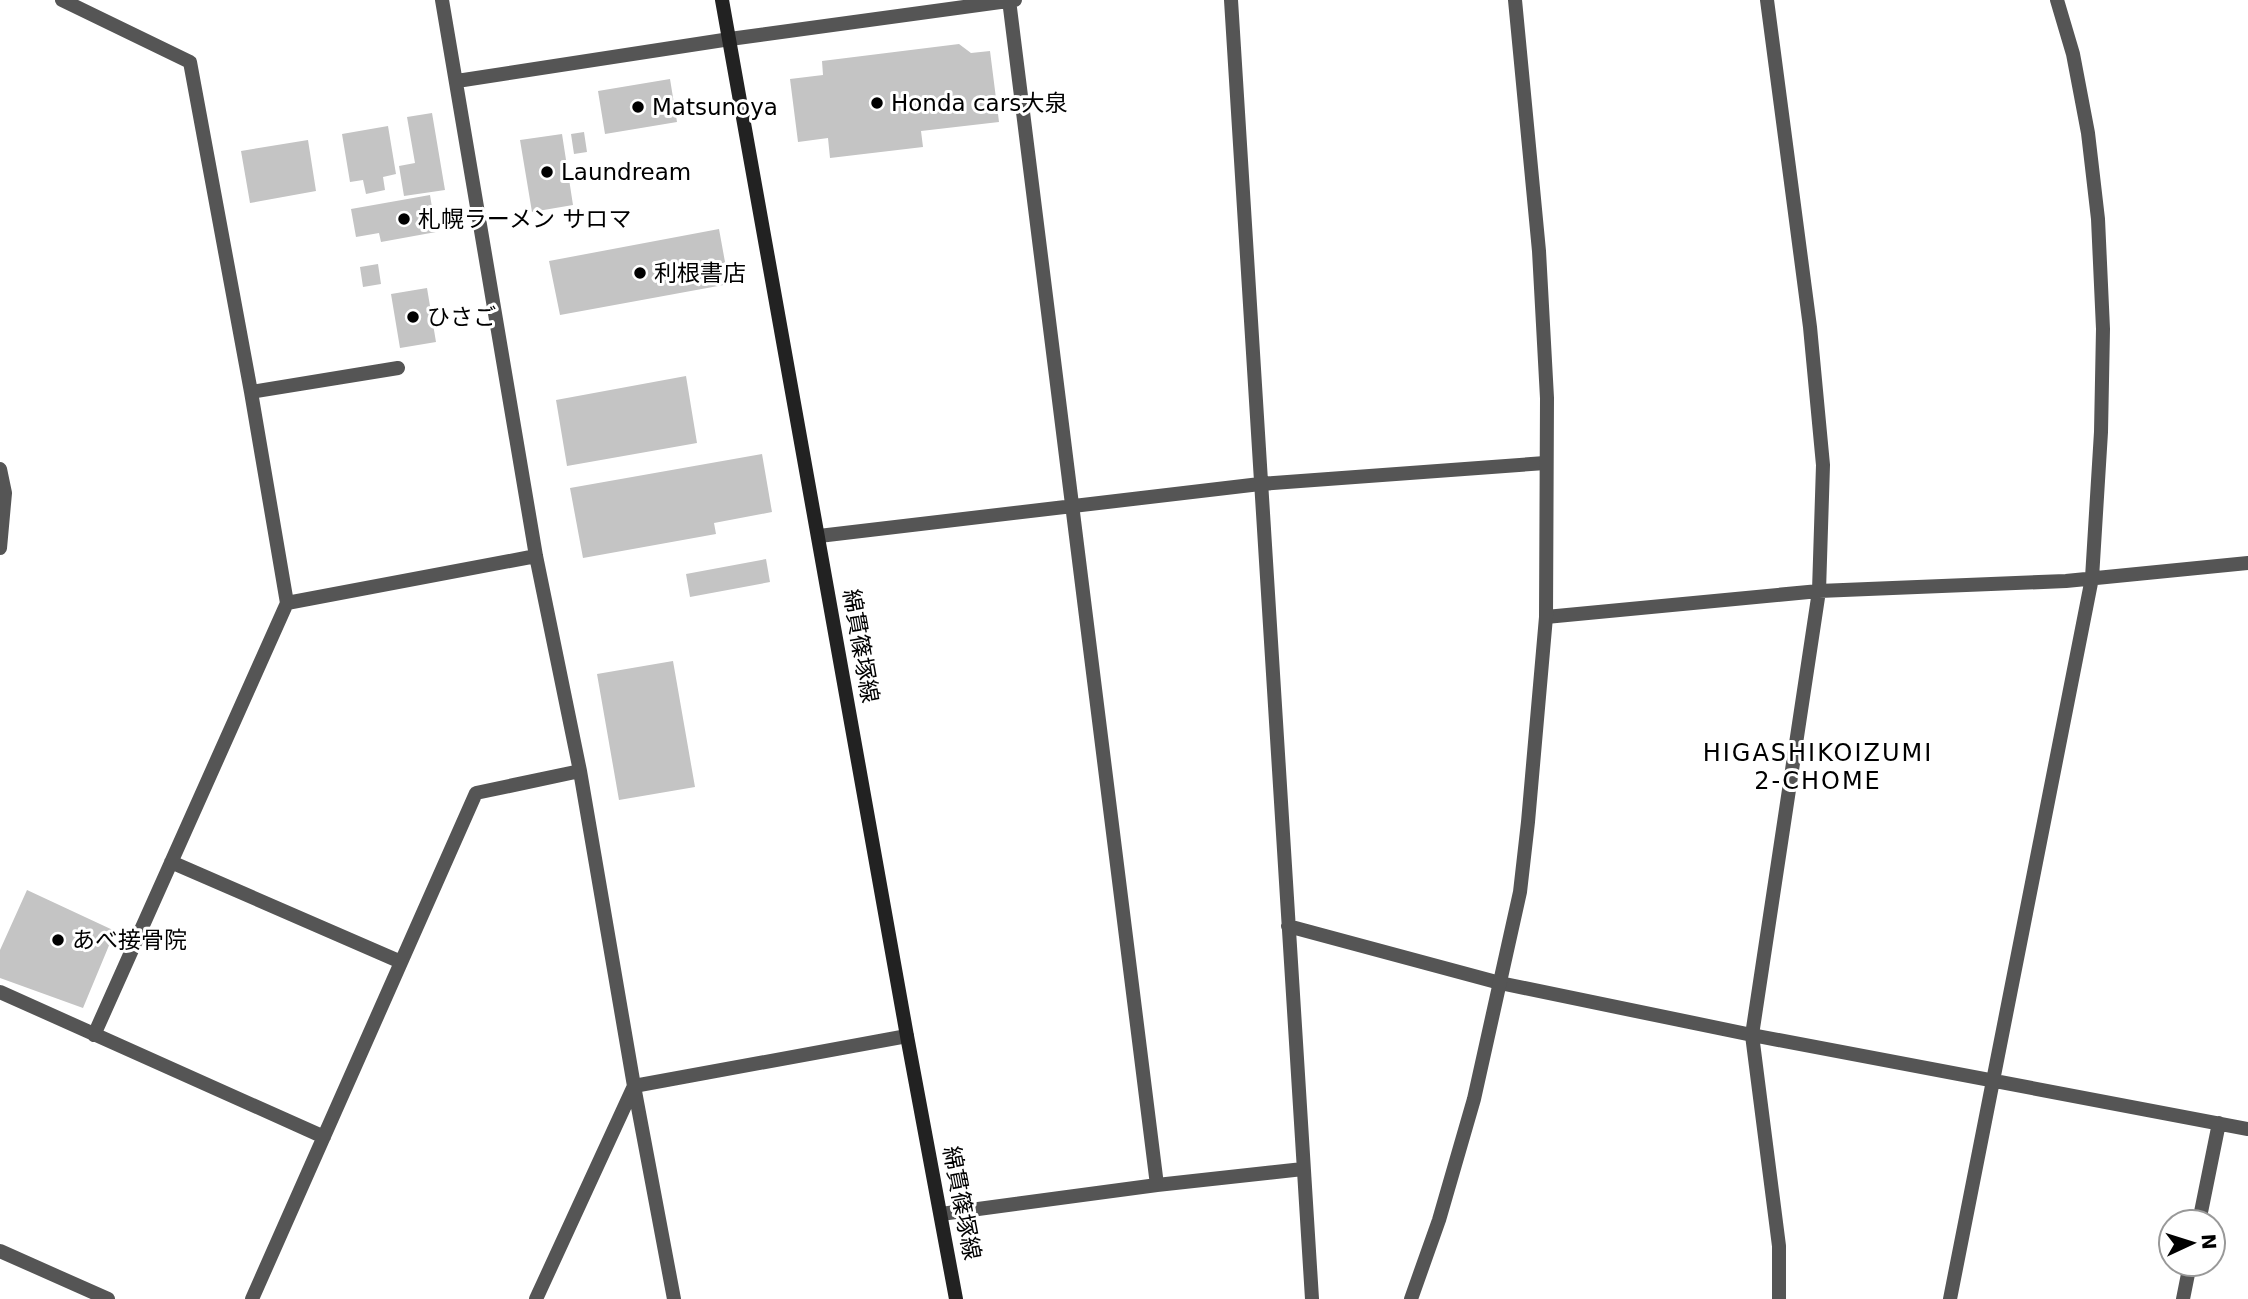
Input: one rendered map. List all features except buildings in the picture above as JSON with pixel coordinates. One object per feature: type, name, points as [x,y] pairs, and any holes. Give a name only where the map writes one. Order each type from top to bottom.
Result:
[{"type":"main road","name":"綿貫篠塚線","points":[[722,0],[956,1299]]},
{"type":"street","points":[[62,0],[86,5],[190,62],[287,603],[94,1035]]},
{"type":"street","points":[[442,0],[537,556],[580,771],[674,1299]]},
{"type":"street","points":[[1009,0],[1157,1185]]},
{"type":"street","points":[[457,81],[730,39],[1015,0]]},
{"type":"street","points":[[1231,0],[1312,1299]]},
{"type":"street","points":[[1411,1299],[1430,1247],[1474,1099],[1520,891],[1546,617],[1547,398],[1539,251],[1515,0]]},
{"type":"street","points":[[1767,0],[1810,327],[1823,465],[1819,591],[1752,1035],[1779,1246],[1779,1299]]},
{"type":"street","points":[[1950,1299],[2092,578],[2101,432],[2103,341],[2098,219],[2088,133],[2073,54],[2057,0]]},
{"type":"street","points":[[251,392],[398,368]]},
{"type":"street","points":[[818,536],[1261,484],[1545,463]]},
{"type":"street","points":[[0,469],[5,493],[0,548]]},
{"type":"street","points":[[287,603],[537,556]]},
{"type":"street","points":[[1546,617],[1819,591],[2067,581],[2248,564]]},
{"type":"street","points":[[252,1299],[476,793],[580,771]]},
{"type":"street","points":[[171,862],[401,962]]},
{"type":"street","points":[[1288,926],[1500,983],[1992,1082],[2248,1129]]},
{"type":"street","points":[[0,992],[324,1138]]},
{"type":"street","points":[[634,1086],[907,1036]]},
{"type":"street","points":[[536,1299],[634,1086]]},
{"type":"street","points":[[2202,1208],[2219,1123]]},
{"type":"street","points":[[941,1214],[1157,1185],[1303,1169]]},
{"type":"street","points":[[0,1251],[108,1299]]},
{"type":"street","points":[[2183,1299],[2187,1278]]},
{"type":"place","name":"Honda cars大泉","points":[[877,103]]},
{"type":"place","name":"Matsunoya","points":[[638,107]]},
{"type":"place","name":"Laundream","points":[[547,172]]},
{"type":"place","name":"札幌ラーメン サロマ","points":[[404,219]]},
{"type":"place","name":"利根書店","points":[[640,273]]},
{"type":"place","name":"ひさご","points":[[413,317]]},
{"type":"place","name":"あべ接骨院","points":[[58,940]]},
{"type":"district","name":"HIGASHIKOIZUMI 2-CHOME","points":[[1818,767]]}]
